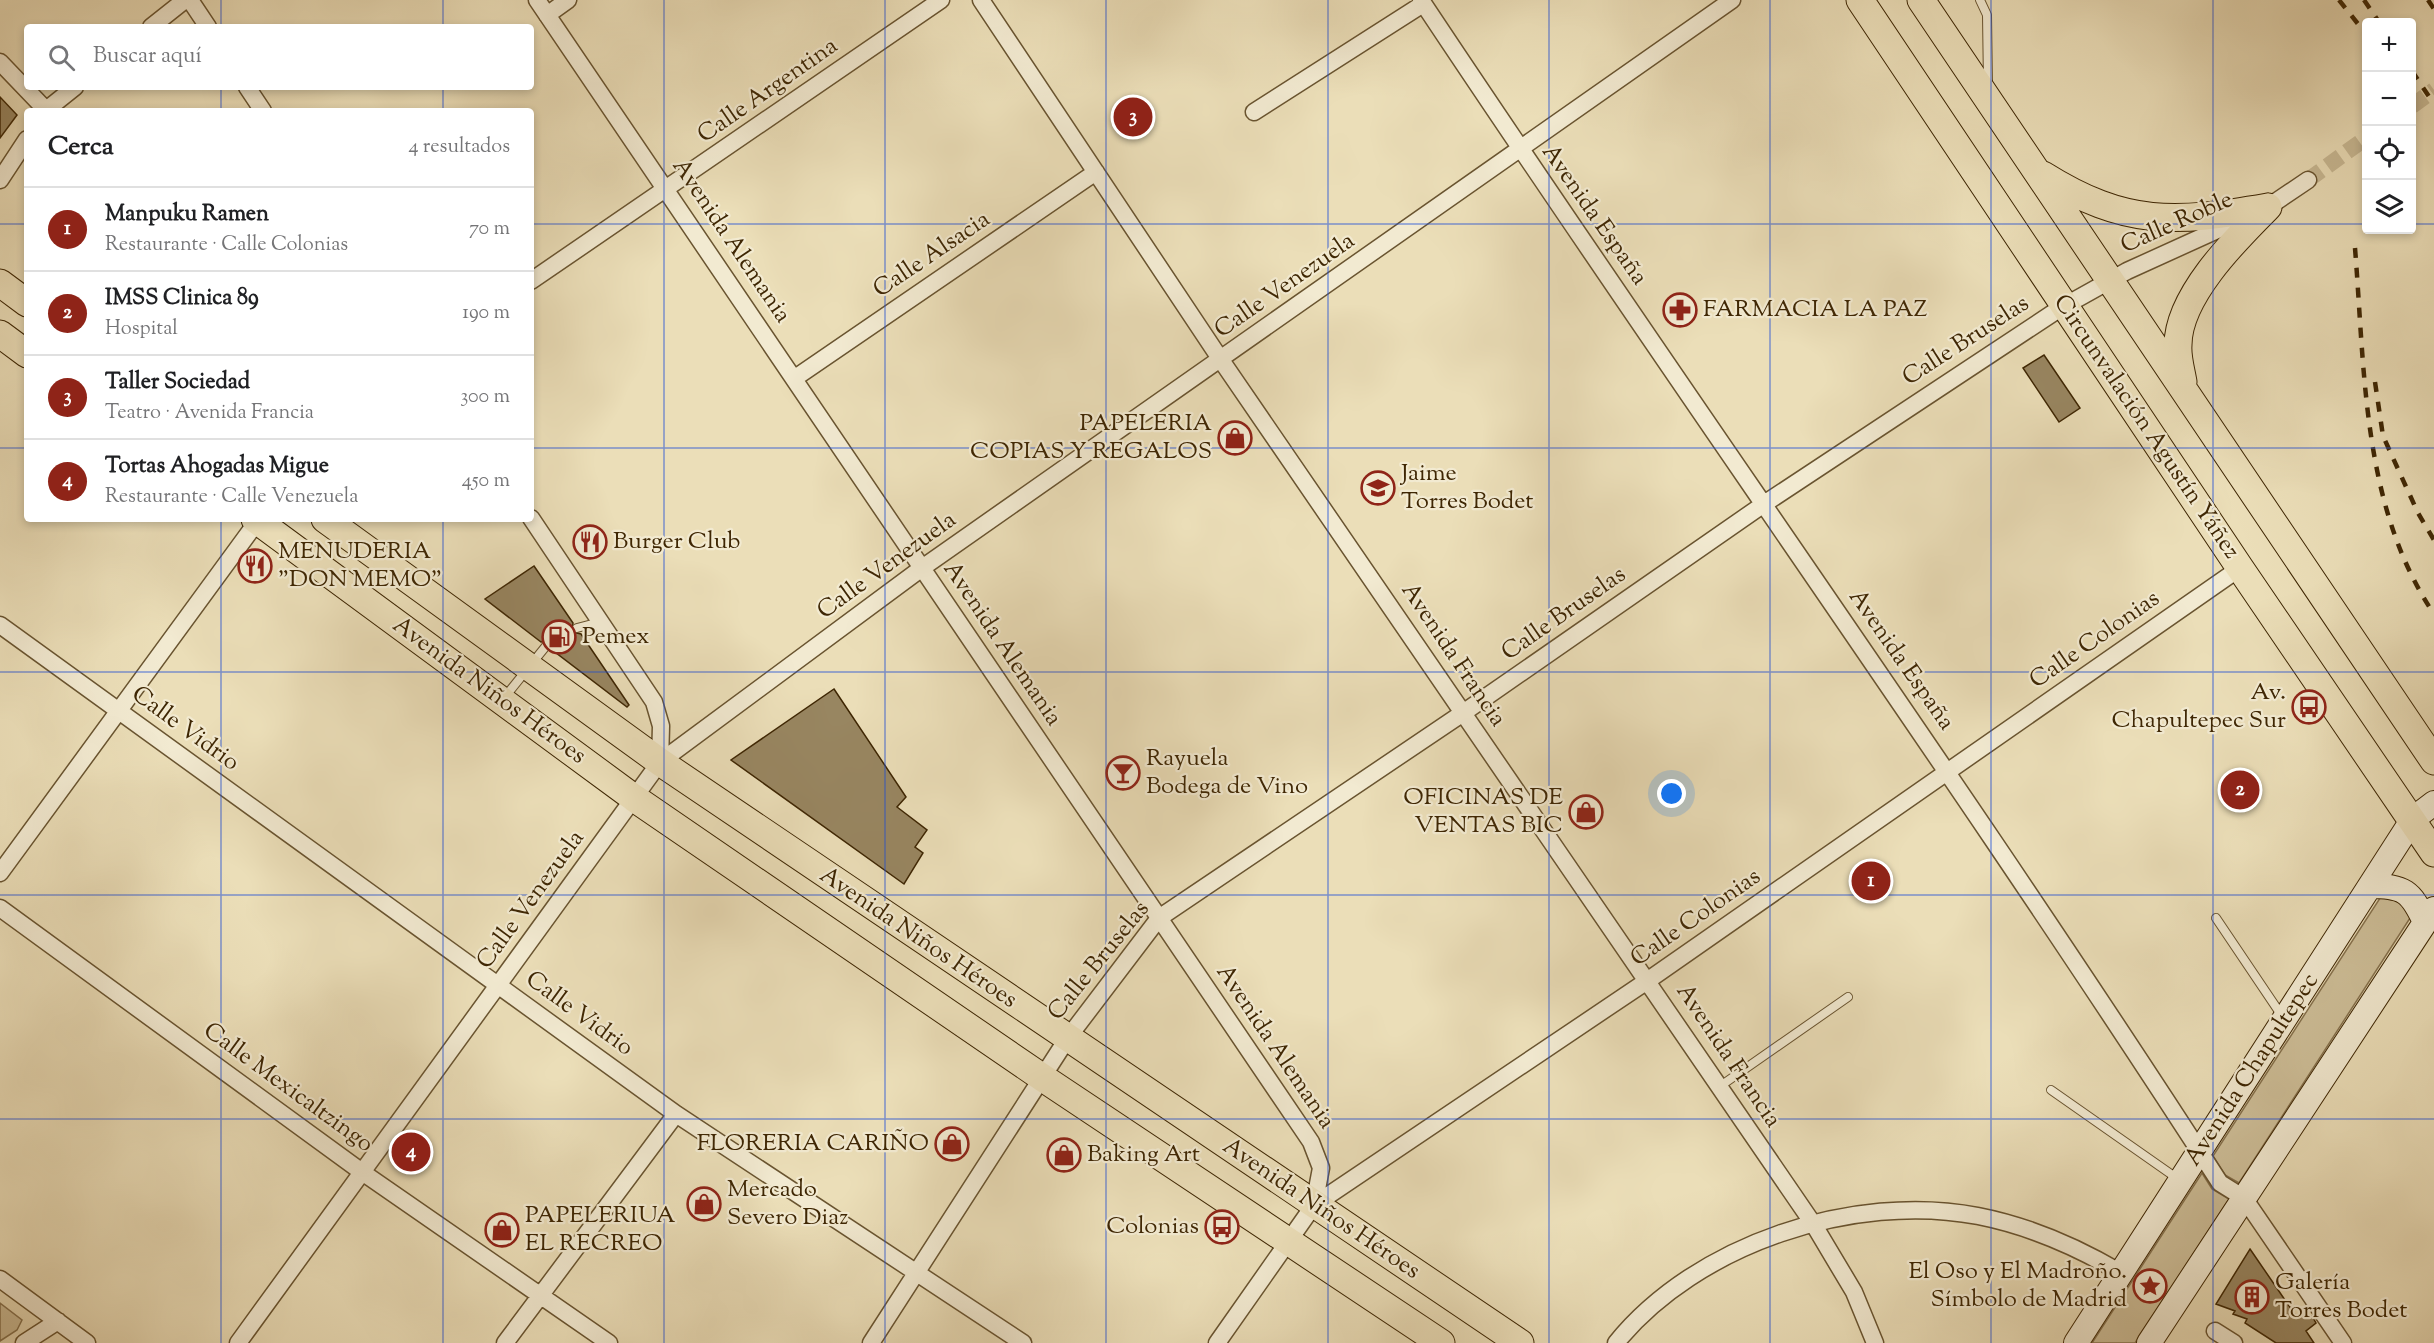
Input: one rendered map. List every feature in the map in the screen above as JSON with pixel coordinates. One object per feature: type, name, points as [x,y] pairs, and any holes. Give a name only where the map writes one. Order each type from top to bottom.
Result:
[{"type":"main road","name":"Circunvalación Agustín Yáñez","points":[[1860,0],[2240,568],[2434,853]]},
{"type":"main road","points":[[1921,0],[2434,760]]},
{"type":"main road","points":[[2037,172],[2069,192],[2105,208],[2152,218],[2202,219],[2268,207]]},
{"type":"main road","points":[[2184,389],[2177,344],[2192,301],[2220,257],[2268,207]]},
{"type":"main road","points":[[0,284],[24,301]]},
{"type":"main road","name":"Avenida Niños Héroes","points":[[260,522],[634,798],[1043,1078],[1441,1343]]},
{"type":"main road","name":"Avenida Niños Héroes","points":[[329,522],[660,762],[1067,1040],[1520,1343]]},
{"type":"street","points":[[155,24],[185,0]]},
{"type":"street","points":[[190,0],[206,24]]},
{"type":"street","name":"Avenida Alemania","points":[[537,0],[1311,1142],[1321,1168],[1314,1205]]},
{"type":"street","points":[[547,15],[568,0]]},
{"type":"street","name":"Calle Argentina","points":[[534,279],[942,0]]},
{"type":"street","name":"Avenida Francia","points":[[981,0],[1221,360],[1814,1224],[1854,1292],[1875,1343]]},
{"type":"street","name":"Calle Venezuela","points":[[238,1343],[660,762],[922,568],[1732,0]]},
{"type":"street","points":[[1254,112],[1422,2]]},
{"type":"street","name":"Avenida España","points":[[1422,2],[1520,150],[1948,771],[2220,1183],[2244,1198],[2343,1343]]},
{"type":"street","points":[[0,62],[24,87]]},
{"type":"street","points":[[27,90],[44,108]]},
{"type":"street","points":[[49,108],[71,90]]},
{"type":"street","points":[[249,90],[261,108]]},
{"type":"street","points":[[0,180],[24,144]]},
{"type":"street","name":"Calle Alsacia","points":[[795,378],[1096,172]]},
{"type":"street","name":"Calle Roble","points":[[2064,306],[2111,279],[2268,207],[2308,180]]},
{"type":"street","name":"Calle Bruselas","points":[[871,1343],[1067,1040],[1159,918],[1463,713],[1764,504],[2064,306]]},
{"type":"street","points":[[0,873],[256,522]]},
{"type":"street","points":[[534,522],[654,702],[661,726],[660,762]]},
{"type":"street","name":"Calle Colonias","points":[[1217,1343],[1287,1240],[1314,1205],[1647,981],[2240,568]]},
{"type":"street","name":"Calle Vidrio","points":[[0,625],[676,1114],[1023,1343]]},
{"type":"street","name":"Avenida Chapultepec","points":[[2076,1343],[2413,819],[2434,803]]},
{"type":"street","points":[[2149,1343],[2430,916],[2407,892],[2394,886],[2370,886]]},
{"type":"street","name":"Calle Mexicaltzingo","points":[[0,909],[362,1172],[609,1343]]},
{"type":"street","points":[[505,1343],[676,1114]]},
{"type":"street","points":[[1616,1343],[1658,1299],[1681,1281],[1722,1258],[1814,1224],[1870,1212],[1920,1210],[1978,1216],[2055,1240],[2087,1253],[2121,1273]]},
{"type":"street","points":[[0,1279],[87,1343]]},
{"type":"street","points":[[24,1343],[58,1321]]},
{"type":"street","points":[[2216,1331],[2234,1343]]},
{"type":"lane","points":[[1980,0],[1987,15],[1987,98]]},
{"type":"lane","points":[[577,628],[600,622]]},
{"type":"lane","points":[[502,701],[546,646]]},
{"type":"lane","points":[[2216,918],[2284,1019]]},
{"type":"lane","points":[[1719,1087],[1848,997]]},
{"type":"lane","points":[[2051,1090],[2181,1181]]},
{"type":"shaded area","points":[[2392,891],[2412,915],[2239,1183],[2225,1175],[2213,1156],[2382,895]]},
{"type":"shaded area","points":[[2202,1173],[2212,1189],[2229,1199],[2135,1343],[2092,1343]]},
{"type":"shaded area","points":[[0,1303],[22,1320],[17,1330],[0,1341]]},
{"type":"building","points":[[0,97],[17,115],[0,138]]},
{"type":"building","points":[[2044,355],[2080,408],[2059,422],[2023,368]]},
{"type":"building","name":"Pemex","points":[[534,566],[573,623],[572,632],[581,634],[629,705],[627,707],[551,649],[550,641],[541,642],[485,599]]},
{"type":"building","points":[[834,689],[906,797],[897,807],[927,830],[915,847],[923,853],[904,884],[731,760]]},
{"type":"building","name":"Galería Torres Bodet","points":[[2250,1249],[2296,1316],[2312,1316],[2316,1323],[2306,1331],[2314,1343],[2276,1343],[2245,1323],[2247,1319],[2233,1314],[2235,1311],[2216,1304]]},
{"type":"tunnel","points":[[2416,103],[2434,90]]},
{"type":"tunnel","points":[[2308,180],[2362,141]]},
{"type":"railway","points":[[2339,0],[2362,29]]},
{"type":"railway","points":[[2364,0],[2376,18]]},
{"type":"railway","points":[[2428,0],[2434,9]]},
{"type":"railway","points":[[2413,72],[2434,104]]},
{"type":"railway","points":[[2355,248],[2365,390],[2380,484],[2393,529],[2410,573],[2434,614]]},
{"type":"railway","points":[[2375,382],[2383,436],[2418,513],[2434,540]]},
{"type":"place","name":"Taller Sociedad","points":[[1133,117]]},
{"type":"place","name":"FARMACIA LA PAZ","points":[[1680,310]]},
{"type":"place","name":"PAPELERIA COPIAS Y REGALOS","points":[[1235,438]]},
{"type":"place","name":"Jaime Torres Bodet","points":[[1378,488]]},
{"type":"place","name":"Burger Club","points":[[590,542]]},
{"type":"place","name":"MENUDERIA \"DON MEMO\"","points":[[255,566]]},
{"type":"place","name":"Pemex","points":[[559,637]]},
{"type":"place","name":"Av. Chapultepec Sur","points":[[2309,707]]},
{"type":"place","name":"Rayuela Bodega de Vino","points":[[1123,773]]},
{"type":"place","name":"IMSS Clinica 89","points":[[2240,790]]},
{"type":"place","name":"OFICINAS DE VENTAS BIC","points":[[1586,812]]},
{"type":"place","name":"Manpuku Ramen","points":[[1871,881]]},
{"type":"place","name":"FLORERIA CARIÑO","points":[[952,1144]]},
{"type":"place","name":"Tortas Ahogadas Migue","points":[[411,1152]]},
{"type":"place","name":"Baking Art","points":[[1064,1155]]},
{"type":"place","name":"Mercado Severo Diaz","points":[[704,1204]]},
{"type":"place","name":"Colonias","points":[[1222,1227]]},
{"type":"place","name":"PAPELERIUA EL RECREO","points":[[502,1230]]},
{"type":"place","name":"El Oso y El Madroño. Símbolo de Madrid","points":[[2150,1286]]},
{"type":"place","name":"Galería Torres Bodet","points":[[2252,1297]]}]
